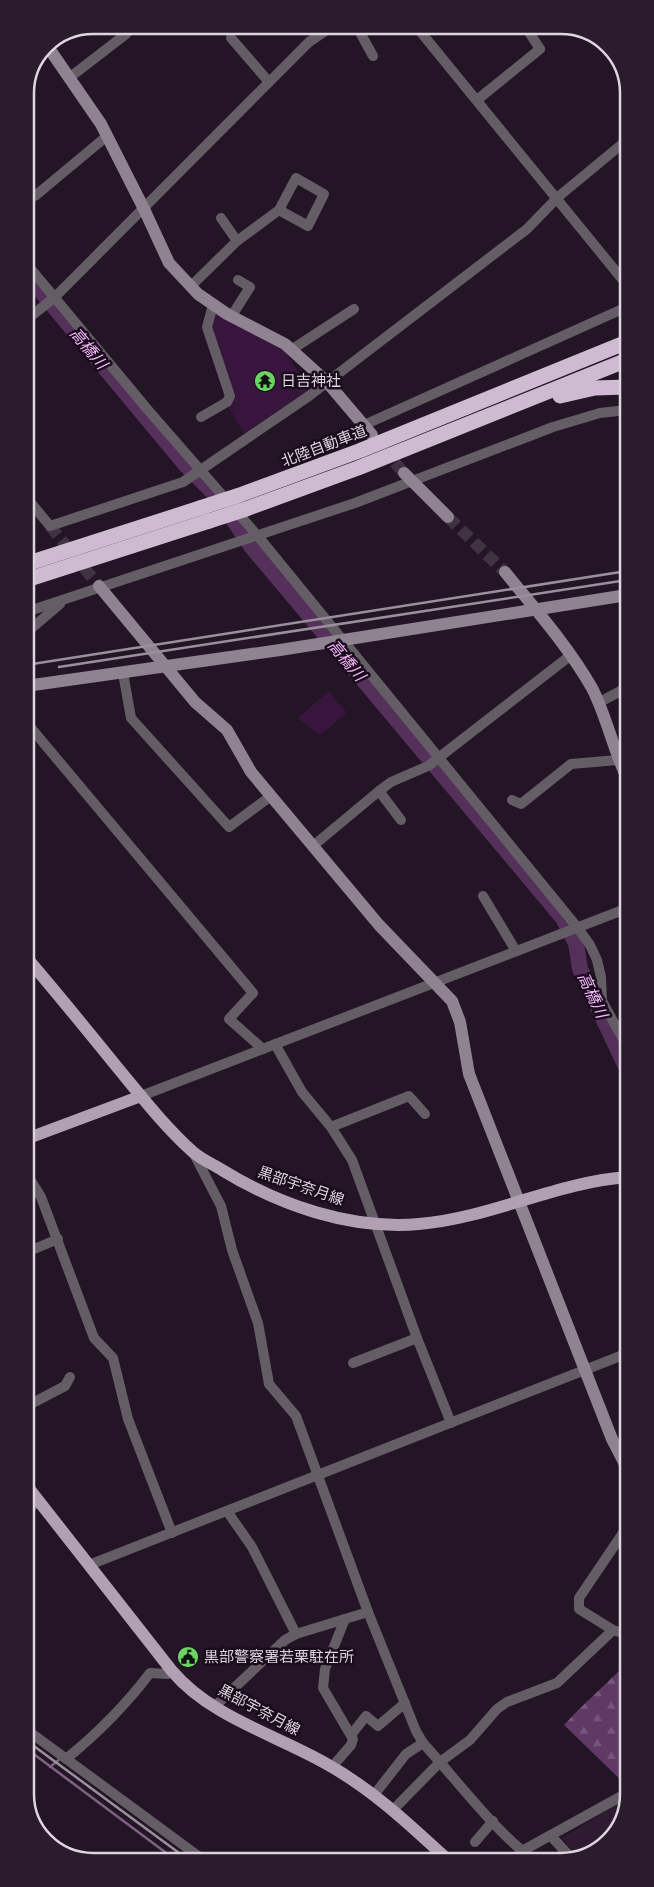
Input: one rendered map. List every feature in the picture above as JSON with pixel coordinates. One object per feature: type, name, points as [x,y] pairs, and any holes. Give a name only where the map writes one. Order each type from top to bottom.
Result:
[{"type":"highway","points":[[479,404],[620,337]]},
{"type":"highway","name":"北陸自動車道","points":[[34,561],[237,496],[359,451],[479,404],[620,345]]},
{"type":"highway","points":[[34,577],[246,509],[358,468],[620,363]]},
{"type":"highway","points":[[358,468],[406,454],[555,397],[595,388],[620,387]]},
{"type":"main road","name":"黒部宇奈月線","points":[[34,967],[141,1096],[194,1153],[245,1184],[282,1200],[328,1215],[375,1224],[418,1224],[457,1218],[583,1183],[620,1178]]},
{"type":"main road","points":[[34,1136],[141,1096]]},
{"type":"main road","name":"黒部宇奈月線","points":[[34,1495],[172,1671],[199,1696],[332,1767],[393,1810],[436,1853]]},
{"type":"street","points":[[70,78],[126,34]]},
{"type":"street","points":[[34,314],[55,297],[309,42],[321,34]]},
{"type":"street","points":[[361,34],[374,56]]},
{"type":"street","points":[[422,34],[620,276]]},
{"type":"street","points":[[477,100],[540,49],[530,34]]},
{"type":"street","points":[[231,38],[269,82]]},
{"type":"street","points":[[51,51],[107,136],[169,263],[190,286],[213,305],[285,344],[327,382],[372,435]]},
{"type":"street","points":[[34,196],[107,136]]},
{"type":"street","points":[[34,507],[50,526],[184,482],[327,382],[527,230],[558,198],[620,146]]},
{"type":"street","points":[[190,286],[237,242],[280,210],[296,178],[324,194],[308,226],[280,210]]},
{"type":"street","points":[[221,218],[237,242]]},
{"type":"street","points":[[34,272],[200,471],[257,534],[577,927],[590,945],[597,960],[601,977],[602,1001],[620,1034]]},
{"type":"street","points":[[231,316],[250,287],[238,280]]},
{"type":"street","points":[[201,417],[227,402],[230,396],[206,326],[213,305]]},
{"type":"street","points":[[291,350],[354,309]]},
{"type":"street","points":[[364,425],[620,310]]},
{"type":"street","points":[[34,610],[412,483],[553,427],[600,414],[620,411]]},
{"type":"street","points":[[404,473],[448,517]]},
{"type":"street","points":[[505,572],[571,655],[592,689],[620,764]]},
{"type":"street","points":[[100,586],[196,702],[227,730],[251,772],[379,926],[452,1001],[460,1022],[469,1074],[620,1455]]},
{"type":"street","points":[[34,685],[166,667],[620,596]]},
{"type":"street","points":[[34,626],[63,601]]},
{"type":"street","points":[[313,846],[391,782],[428,766],[571,655]]},
{"type":"street","points":[[123,673],[131,718],[229,827],[271,796]]},
{"type":"street","points":[[598,703],[620,691]]},
{"type":"street","points":[[34,732],[253,993],[229,1019],[263,1049]]},
{"type":"street","points":[[512,800],[521,804],[571,764],[618,760]]},
{"type":"street","points":[[379,791],[401,820]]},
{"type":"street","points":[[483,896],[516,951]]},
{"type":"street","points":[[141,1096],[620,911]]},
{"type":"street","points":[[275,1044],[302,1092],[330,1127],[352,1160],[416,1338],[451,1423]]},
{"type":"street","points":[[330,1127],[409,1096],[425,1114]]},
{"type":"street","points":[[194,1153],[221,1206],[232,1250],[258,1324],[269,1384],[296,1416],[316,1476],[345,1547],[368,1612],[423,1743],[493,1821],[525,1853]]},
{"type":"street","points":[[34,1185],[42,1197],[94,1338],[113,1358],[128,1419],[172,1533]]},
{"type":"street","points":[[34,1249],[58,1239]]},
{"type":"street","points":[[353,1363],[416,1338]]},
{"type":"street","points":[[89,1566],[620,1356]]},
{"type":"street","points":[[34,1402],[65,1386],[70,1378]]},
{"type":"street","points":[[615,1446],[620,1444]]},
{"type":"street","points":[[34,1505],[39,1501]]},
{"type":"street","points":[[227,1512],[252,1547],[296,1634]]},
{"type":"street","points":[[620,1537],[579,1598],[580,1609],[613,1630],[620,1632]]},
{"type":"street","points":[[215,1706],[285,1640],[296,1634],[368,1612]]},
{"type":"street","points":[[332,1767],[351,1745],[353,1739],[323,1688],[325,1669],[345,1619]]},
{"type":"street","points":[[393,1810],[440,1762],[470,1740],[497,1708],[507,1702],[557,1683],[613,1630]]},
{"type":"street","points":[[66,1759],[106,1724],[150,1673],[168,1674],[172,1671]]},
{"type":"street","points":[[351,1734],[366,1716],[378,1726],[405,1703]]},
{"type":"street","points":[[34,1735],[194,1853]]},
{"type":"street","points":[[374,1795],[406,1754],[423,1743]]},
{"type":"street","points":[[522,1851],[620,1797]]},
{"type":"street","points":[[475,1842],[493,1821]]},
{"type":"street","points":[[551,1836],[567,1853]]},
{"type":"shaded area","points":[[208,309],[283,349],[310,389],[244,434],[228,406],[202,331]]},
{"type":"shaded area","points":[[329,691],[347,713],[320,735],[298,718]]},
{"type":"shaded area","points":[[620,1803],[608,1830],[600,1839],[588,1847],[574,1852],[562,1838]]},
{"type":"green space","points":[[620,1670],[620,1779],[564,1725]]},
{"type":"waterway","name":"高橋川","points":[[34,283],[184,463],[219,498],[251,546],[563,918],[576,943],[580,969],[620,1054]]},
{"type":"waterway","points":[[34,1754],[166,1853]]},
{"type":"waterway","points":[[50,1767],[61,1758]]},
{"type":"tunnel","points":[[383,449],[404,473]]},
{"type":"tunnel","points":[[448,517],[505,572]]},
{"type":"tunnel","points":[[50,526],[99,586]]},
{"type":"railway","points":[[34,664],[620,572]]},
{"type":"railway","points":[[59,667],[620,581]]},
{"type":"railway","points":[[34,1746],[179,1853]]},
{"type":"place","name":"日吉神社","points":[[265,381]]},
{"type":"place","name":"黒部警察署若栗駐在所","points":[[188,1657]]}]
